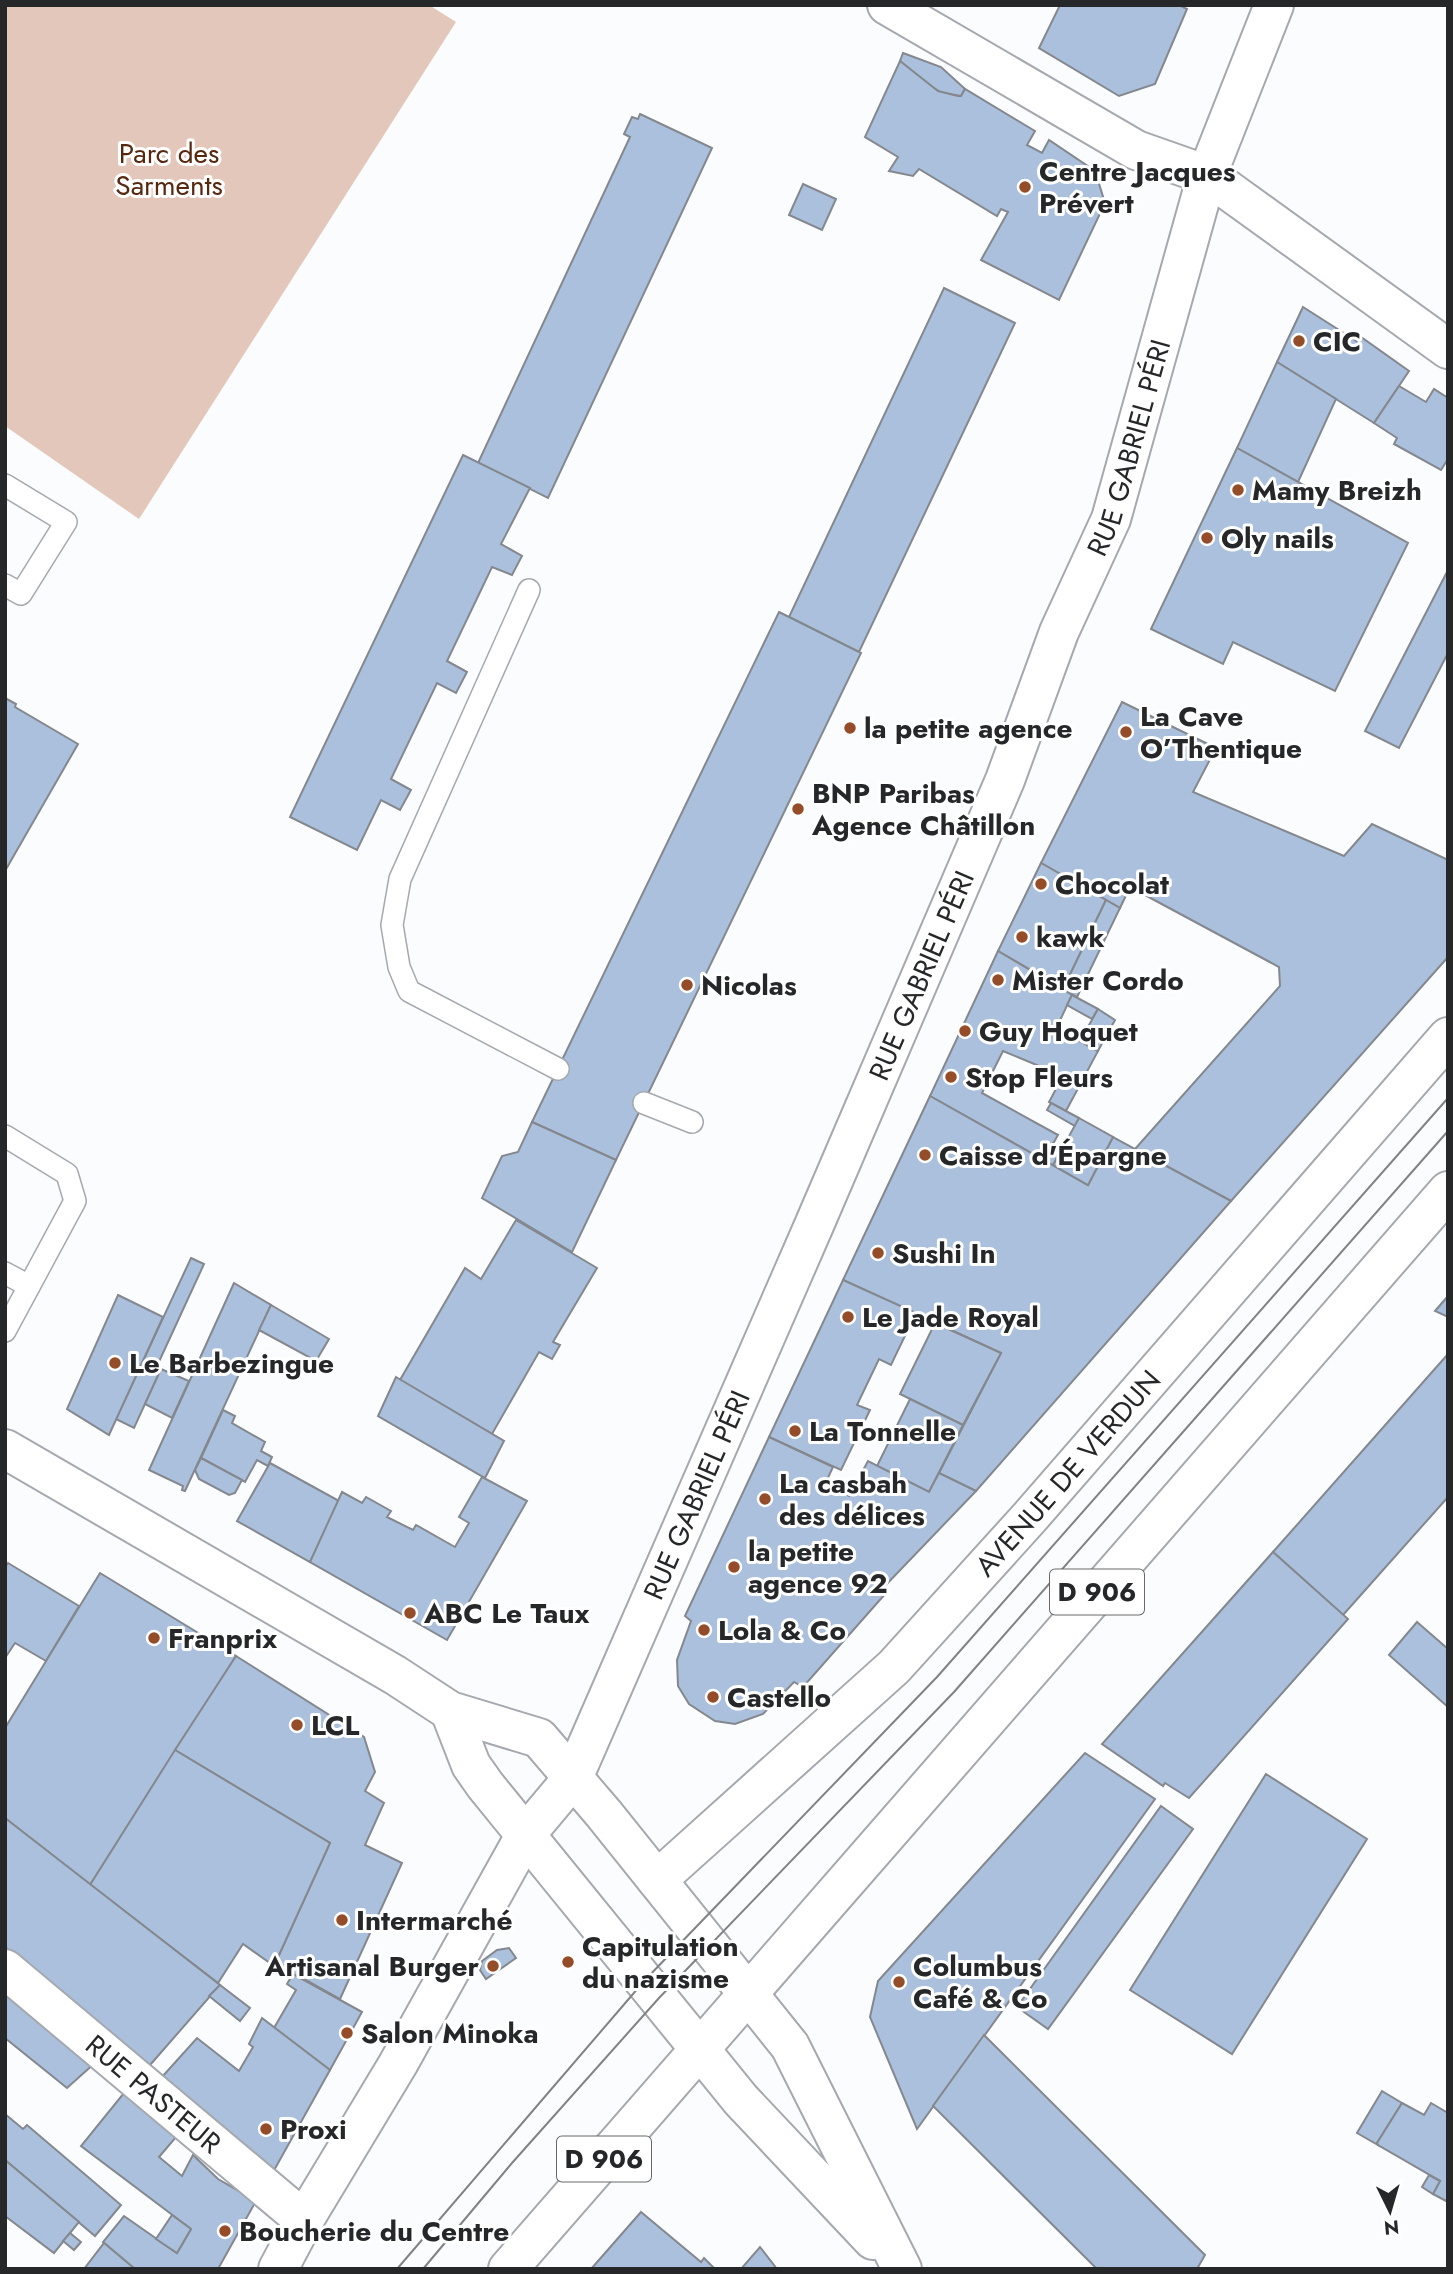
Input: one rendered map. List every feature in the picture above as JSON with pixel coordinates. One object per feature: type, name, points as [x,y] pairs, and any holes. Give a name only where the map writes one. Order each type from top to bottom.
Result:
[{"type":"street","points":[[887,5],[1136,150],[1207,175],[1448,349]]},
{"type":"street","name":"RUE GABRIEL PÉRI","points":[[278,2269],[304,2220],[398,2064],[526,1834],[573,1778],[815,1223],[999,792],[1059,632],[1111,519],[1207,175],[1274,5]]},
{"type":"street","name":"AVENUE DE VERDUN","points":[[657,1880],[894,1667],[1030,1518],[1448,1037]]},
{"type":"street","name":"D 906","points":[[508,2269],[1448,1191]]},
{"type":"street","points":[[5,1449],[395,1675],[450,1711],[539,1738],[790,2046],[901,2269]]},
{"type":"street","points":[[450,1711],[471,1765],[700,2050],[741,2100],[901,2269]]},
{"type":"street","name":"RUE PASTEUR","points":[[5,1969],[304,2220]]},
{"type":"lane","points":[[5,485],[66,522],[21,594],[5,585]]},
{"type":"lane","points":[[529,590],[400,879],[392,925],[398,967],[409,992],[558,1069]]},
{"type":"lane","points":[[644,1103],[692,1122]]},
{"type":"lane","points":[[5,1136],[67,1174],[75,1201],[5,1331]]},
{"type":"lane","points":[[5,1273],[29,1286]]},
{"type":"green space","name":"Parc des Sarments","points":[[5,5],[429,5],[456,22],[139,519],[5,426]]},
{"type":"building","points":[[1060,5],[1179,5],[1187,9],[1155,84],[1119,96],[1039,48]]},
{"type":"building","points":[[903,53],[941,67],[965,89],[961,96],[942,93],[927,84],[900,61]]},
{"type":"building","name":"Centre Jacques Prévert","points":[[900,61],[938,91],[961,96],[965,89],[1035,131],[1027,145],[1042,153],[1049,140],[1095,171],[1105,203],[1059,300],[981,260],[1008,212],[1001,209],[997,216],[919,169],[913,176],[889,171],[898,157],[865,137]]},
{"type":"building","points":[[640,114],[712,148],[548,498],[478,463],[630,137],[624,134],[632,117],[638,119]]},
{"type":"building","points":[[803,184],[836,199],[822,230],[789,215]]},
{"type":"building","points":[[944,288],[1015,323],[859,652],[789,617]]},
{"type":"building","points":[[1303,307],[1358,342],[1361,337],[1409,371],[1374,423],[1277,362]]},
{"type":"building","points":[[1277,362],[1336,399],[1298,482],[1237,448]]},
{"type":"building","points":[[1399,386],[1426,402],[1434,389],[1448,398],[1448,459],[1441,470],[1394,444],[1397,438],[1374,423]]},
{"type":"building","points":[[1237,448],[1408,543],[1335,691],[1233,642],[1223,664],[1151,629]]},
{"type":"building","points":[[463,455],[530,488],[501,544],[522,556],[512,575],[492,567],[447,661],[467,672],[456,693],[437,683],[391,779],[411,790],[400,810],[381,800],[357,850],[290,817]]},
{"type":"building","points":[[1448,570],[1448,653],[1399,748],[1365,731]]},
{"type":"building","points":[[779,612],[861,653],[616,1160],[532,1122]]},
{"type":"building","points":[[5,698],[16,704],[15,707],[78,744],[5,871]]},
{"type":"building","points":[[1122,702],[1216,748],[1193,792],[1344,856],[1372,824],[1448,860],[1448,957],[1231,1201],[1135,1149],[1280,986],[1279,967],[1130,887],[1120,908],[1041,863]]},
{"type":"building","points":[[1041,863],[1106,900],[1063,989],[998,951]]},
{"type":"building","points":[[1106,900],[1120,908],[1077,997],[1063,989]]},
{"type":"building","points":[[998,951],[1072,995],[1054,1033],[1063,1032],[1098,1051],[1066,1111],[1049,1102],[1063,1076],[1003,1051],[982,1093],[1058,1135],[1044,1160],[930,1096]]},
{"type":"building","points":[[1072,995],[1098,1009],[1092,1019],[1067,1005]]},
{"type":"building","points":[[1098,1009],[1115,1020],[1098,1051],[1080,1041]]},
{"type":"building","points":[[930,1096],[1088,1185],[1113,1137],[1231,1201],[976,1491],[939,1473],[1001,1353],[843,1280]]},
{"type":"building","points":[[1051,1103],[1079,1118],[1075,1126],[1047,1110]]},
{"type":"building","points":[[1079,1118],[1113,1137],[1088,1185],[1053,1165]]},
{"type":"building","points":[[532,1122],[616,1160],[572,1252],[482,1198],[502,1156],[518,1152]]},
{"type":"building","points":[[1053,1143],[1062,1148],[1053,1165],[1044,1160]]},
{"type":"building","points":[[516,1220],[597,1268],[553,1342],[560,1345],[552,1359],[539,1352],[492,1434],[400,1380],[465,1268],[481,1279]]},
{"type":"building","points":[[191,1258],[204,1264],[157,1366],[161,1369],[134,1428],[116,1419]]},
{"type":"building","points":[[843,1280],[916,1313],[891,1365],[879,1359],[857,1405],[870,1410],[841,1470],[769,1437]]},
{"type":"building","points":[[234,1283],[271,1305],[185,1491],[182,1490],[183,1486],[149,1470]]},
{"type":"building","name":"Le Barbezingue","points":[[118,1295],[163,1317],[109,1435],[67,1409]]},
{"type":"building","points":[[1448,1296],[1448,1317],[1435,1311]]},
{"type":"building","points":[[271,1305],[329,1339],[316,1361],[259,1330]]},
{"type":"building","points":[[935,1323],[1001,1353],[963,1425],[900,1394]]},
{"type":"building","points":[[1448,1354],[1448,1497],[1343,1615],[1273,1552]]},
{"type":"building","points":[[161,1369],[189,1381],[172,1418],[145,1404]]},
{"type":"building","points":[[396,1377],[504,1441],[485,1478],[378,1416]]},
{"type":"building","points":[[910,1399],[963,1425],[929,1492],[877,1466]]},
{"type":"building","points":[[223,1410],[235,1416],[232,1423],[265,1442],[261,1451],[272,1457],[268,1466],[257,1460],[245,1482],[201,1458]]},
{"type":"building","points":[[769,1437],[833,1467],[825,1484],[849,1496],[868,1461],[929,1492],[939,1473],[976,1491],[882,1589],[886,1593],[803,1687],[794,1682],[763,1714],[735,1724],[715,1721],[689,1704],[678,1686],[677,1660],[691,1621],[685,1616]]},
{"type":"building","points":[[201,1458],[242,1480],[235,1493],[229,1495],[199,1479],[195,1470]]},
{"type":"building","points":[[270,1463],[339,1501],[310,1562],[237,1521]]},
{"type":"building","points":[[482,1477],[527,1501],[447,1640],[310,1562],[342,1492],[362,1503],[366,1497],[391,1511],[387,1517],[413,1530],[416,1525],[455,1547],[469,1523],[459,1517]]},
{"type":"building","points":[[1273,1552],[1348,1619],[1189,1798],[1165,1783],[1163,1786],[1102,1744]]},
{"type":"building","points":[[8,1563],[79,1606],[46,1661],[15,1643],[5,1658],[5,1567]]},
{"type":"building","points":[[100,1573],[236,1656],[90,1885],[5,1818],[5,1728]]},
{"type":"building","points":[[1417,1622],[1448,1649],[1448,1707],[1389,1655]]},
{"type":"building","points":[[236,1656],[364,1737],[375,1772],[365,1791],[384,1803],[365,1845],[402,1863],[340,1999],[293,1974],[291,1978],[274,1966],[330,1843],[175,1750]]},
{"type":"building","points":[[175,1750],[330,1843],[274,1966],[243,1944],[218,1983],[90,1885]]},
{"type":"building","points":[[1085,1753],[1155,1799],[917,2129],[870,2017],[878,1981]]},
{"type":"building","points":[[1266,1774],[1367,1839],[1232,2054],[1130,1990]]},
{"type":"building","points":[[1161,1806],[1193,1829],[1048,2029],[1017,2007]]},
{"type":"building","points":[[5,1818],[220,1985],[150,2065],[5,1947]]},
{"type":"building","name":"Artisanal Burger","points":[[509,1948],[516,1958],[486,1979],[480,1970],[482,1961],[497,1950]]},
{"type":"building","points":[[293,1974],[362,2012],[330,2070],[274,2028],[296,1990],[287,1984]]},
{"type":"building","points":[[220,1985],[250,2008],[240,2021],[209,1996]]},
{"type":"building","points":[[5,1987],[96,2062],[67,2088],[5,2038]]},
{"type":"building","points":[[262,2018],[330,2070],[272,2174],[162,2077],[197,2038],[239,2071],[253,2047],[249,2044]]},
{"type":"building","points":[[984,2035],[1205,2255],[1197,2269],[1093,2269],[1095,2267],[933,2106]]},
{"type":"building","points":[[1382,2091],[1402,2103],[1378,2145],[1357,2133]]},
{"type":"building","points":[[124,2093],[177,2136],[159,2157],[182,2176],[193,2155],[218,2179],[256,2201],[218,2269],[135,2269],[103,2242],[124,2216],[177,2253],[191,2229],[81,2146]]},
{"type":"building","points":[[1402,2103],[1424,2115],[1431,2103],[1448,2113],[1448,2202],[1433,2194],[1440,2181],[1377,2143]]},
{"type":"building","points":[[5,2114],[23,2129],[27,2125],[121,2205],[95,2236],[5,2160]]},
{"type":"building","points":[[5,2160],[79,2222],[54,2253],[5,2216]]},
{"type":"building","points":[[1429,2175],[1440,2181],[1433,2194],[1422,2187]]},
{"type":"building","points":[[641,2212],[701,2262],[704,2258],[713,2267],[591,2269]]},
{"type":"building","points":[[172,2215],[191,2229],[177,2253],[156,2239]]},
{"type":"building","points":[[70,2233],[81,2242],[74,2250],[63,2241]]},
{"type":"building","points":[[104,2243],[135,2269],[84,2269]]},
{"type":"building","points":[[760,2247],[777,2269],[741,2269]]},
{"type":"tram line","points":[[397,2269],[645,1980],[937,1677],[1448,1098]]},
{"type":"tram line","points":[[423,2269],[512,2163],[659,1998],[954,1692],[1448,1131]]},
{"type":"place","name":"Centre Jacques Prévert","points":[[1025,187]]},
{"type":"place","name":"CIC","points":[[1299,341]]},
{"type":"place","name":"Mamy Breizh","points":[[1238,490]]},
{"type":"place","name":"Oly nails","points":[[1207,538]]},
{"type":"place","name":"la petite agence","points":[[850,728]]},
{"type":"place","name":"La Cave O’Thentique","points":[[1126,732]]},
{"type":"place","name":"BNP Paribas Agence Châtillon","points":[[798,809]]},
{"type":"place","name":"Chocolat","points":[[1041,884]]},
{"type":"place","name":"kawk","points":[[1022,937]]},
{"type":"place","name":"Mister Cordo","points":[[998,980]]},
{"type":"place","name":"Nicolas","points":[[687,985]]},
{"type":"place","name":"Guy Hoquet","points":[[965,1031]]},
{"type":"place","name":"Stop Fleurs","points":[[951,1077]]},
{"type":"place","name":"Caisse d'Épargne","points":[[925,1155]]},
{"type":"place","name":"Sushi In","points":[[878,1253]]},
{"type":"place","name":"Le Jade Royal","points":[[848,1317]]},
{"type":"place","name":"Le Barbezingue","points":[[115,1363]]},
{"type":"place","name":"La Tonnelle","points":[[795,1431]]},
{"type":"place","name":"La casbah des délices","points":[[765,1499]]},
{"type":"place","name":"la petite agence 92","points":[[734,1567]]},
{"type":"place","name":"ABC Le Taux","points":[[410,1613]]},
{"type":"place","name":"Lola & Co","points":[[704,1630]]},
{"type":"place","name":"Franprix","points":[[154,1638]]},
{"type":"place","name":"Castello","points":[[713,1697]]},
{"type":"place","name":"LCL","points":[[297,1725]]},
{"type":"place","name":"Intermarché","points":[[342,1920]]},
{"type":"place","name":"Capitulation du nazisme","points":[[568,1962]]},
{"type":"place","name":"Artisanal Burger","points":[[493,1966]]},
{"type":"place","name":"Columbus Café & Co","points":[[899,1982]]},
{"type":"place","name":"Salon Minoka","points":[[347,2033]]},
{"type":"place","name":"Proxi","points":[[266,2129]]},
{"type":"place","name":"Boucherie du Centre","points":[[225,2231]]}]
